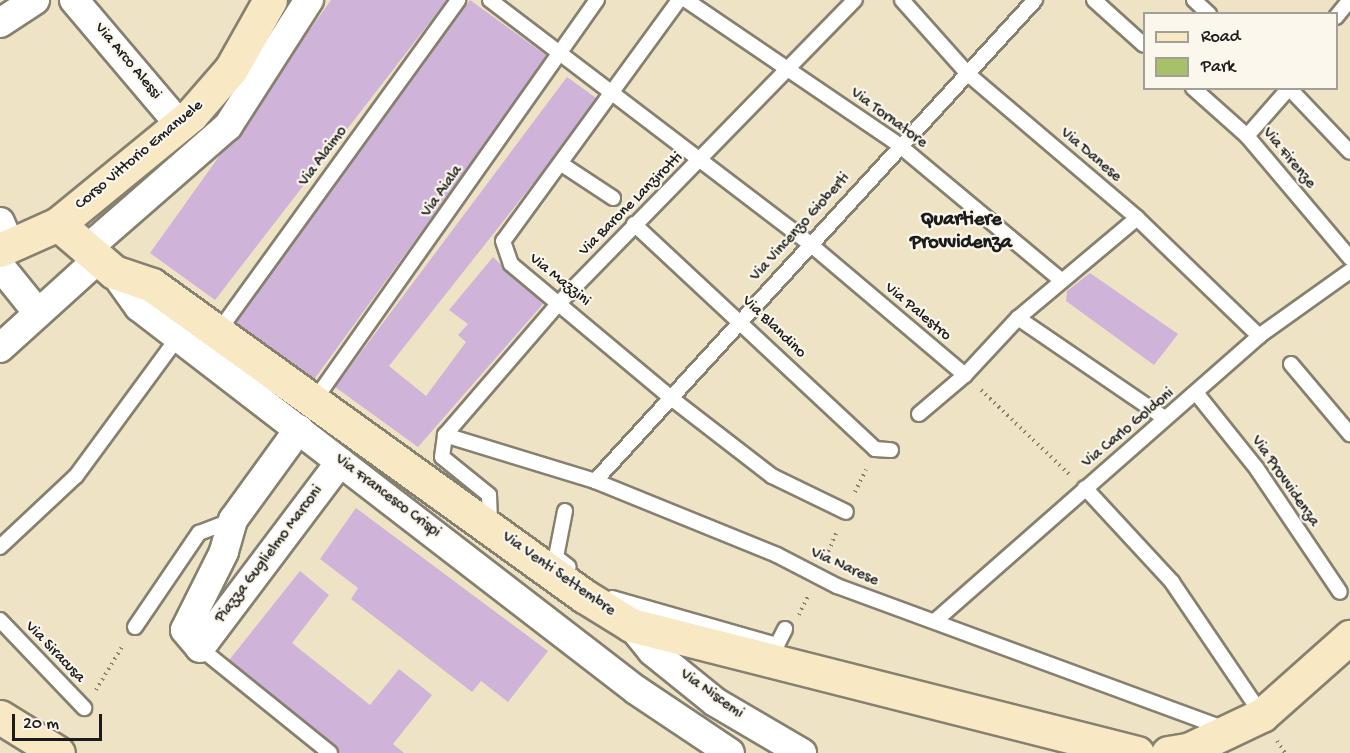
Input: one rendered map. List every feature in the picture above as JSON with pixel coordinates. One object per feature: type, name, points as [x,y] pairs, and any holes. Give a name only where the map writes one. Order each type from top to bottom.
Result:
[{"type":"street","points":[[0,22],[35,0]]},
{"type":"street","name":"Via Arco Alessi","points":[[74,0],[174,129],[189,160]]},
{"type":"street","name":"Corso Vittorio Emanuele","points":[[0,348],[100,260],[189,160],[228,126],[270,0]]},
{"type":"street","name":"Corso Vittorio Emanuele","points":[[2,246],[58,224],[174,129],[243,77],[309,0]]},
{"type":"street","name":"Via Francesco Crispi","points":[[58,224],[100,260],[139,307],[178,337],[307,415],[340,462],[636,690],[730,753]]},
{"type":"street","points":[[2,246],[38,313]]},
{"type":"street","name":"Via Venti Settembre","points":[[100,260],[152,285],[218,332],[307,415],[490,528],[631,625],[1137,753]]},
{"type":"street","name":"Piazza Guglielmo Marconi","points":[[307,415],[233,520],[224,552],[186,630],[200,648],[340,462]]},
{"type":"street","name":"Via Niscemi","points":[[631,625],[652,651],[715,702],[802,753]]},
{"type":"street","points":[[1168,753],[1188,750],[1262,715],[1350,637]]},
{"type":"street","points":[[0,717],[57,753]]},
{"type":"lane","name":"Via Alaimo","points":[[218,332],[458,0]]},
{"type":"lane","name":"Via Palestro","points":[[490,0],[559,57],[700,158],[810,244],[965,375]]},
{"type":"lane","name":"Via Aiala","points":[[307,415],[597,0]]},
{"type":"lane","name":"Via Mazzini","points":[[679,0],[563,165],[503,241],[512,264],[560,302],[671,398],[772,476],[846,512]]},
{"type":"lane","name":"Via Tornatore","points":[[686,0],[702,3],[786,67],[899,145],[1061,280]]},
{"type":"lane","name":"Via Barone Lanzirotti","points":[[445,435],[560,302],[786,67],[855,0]]},
{"type":"lane","name":"Via Danese","points":[[902,0],[968,74],[1137,218],[1259,336]]},
{"type":"lane","name":"Via Vincenzo Gioberti","points":[[595,481],[899,145],[1035,0]]},
{"type":"lane","points":[[1094,0],[1143,44]]},
{"type":"lane","points":[[1194,0],[1207,12]]},
{"type":"lane","points":[[1350,0],[1338,15],[1350,22]]},
{"type":"lane","name":"Via Firenze","points":[[1195,90],[1247,136],[1350,258]]},
{"type":"lane","points":[[1247,136],[1287,90]]},
{"type":"lane","points":[[1291,90],[1350,152]]},
{"type":"lane","points":[[563,165],[612,198]]},
{"type":"lane","points":[[919,414],[965,375],[1018,318],[1137,218]]},
{"type":"lane","name":"Via Blandino","points":[[634,224],[741,319],[874,449],[891,450]]},
{"type":"lane","name":"Via Carlo Goldoni","points":[[934,621],[1163,417],[1197,394],[1259,336],[1350,271]]},
{"type":"lane","points":[[1018,318],[1163,417]]},
{"type":"lane","points":[[0,547],[76,476],[178,337]]},
{"type":"lane","points":[[1291,364],[1350,434]]},
{"type":"lane","name":"Via Provvidenza","points":[[1197,394],[1257,470],[1340,592]]},
{"type":"lane","points":[[445,435],[442,457],[489,495],[490,528]]},
{"type":"lane","name":"Via Narese","points":[[445,435],[595,481],[934,621],[1230,730]]},
{"type":"lane","points":[[1085,488],[1172,582],[1262,715]]},
{"type":"lane","points":[[565,511],[556,557],[614,600],[777,645],[784,629]]},
{"type":"lane","points":[[135,627],[199,533],[233,520]]},
{"type":"lane","name":"Via Siracusa","points":[[0,620],[84,708]]},
{"type":"lane","name":"Piazza Guglielmo Marconi","points":[[200,648],[330,753]]},
{"type":"path","points":[[965,375],[1085,488]]},
{"type":"green space","points":[[283,0],[297,0],[204,137],[102,218],[92,211]]},
{"type":"building","points":[[331,0],[447,0],[215,300],[150,253]]},
{"type":"building","points":[[470,0],[548,57],[313,381],[235,324]]},
{"type":"building","points":[[567,77],[599,100],[389,366],[426,396],[466,342],[458,335],[468,324],[449,310],[493,257],[543,304],[418,447],[335,387]]},
{"type":"building","points":[[1090,273],[1178,334],[1154,365],[1066,301],[1067,291]]},
{"type":"building","points":[[356,508],[548,651],[508,702],[481,681],[472,692],[351,599],[358,588],[320,559]]},
{"type":"building","points":[[300,571],[329,595],[292,643],[370,705],[399,669],[432,695],[393,744],[404,753],[338,753],[226,664]]},
{"type":"district","name":"Quartiere Provvidenza","points":[[961,232]]}]
